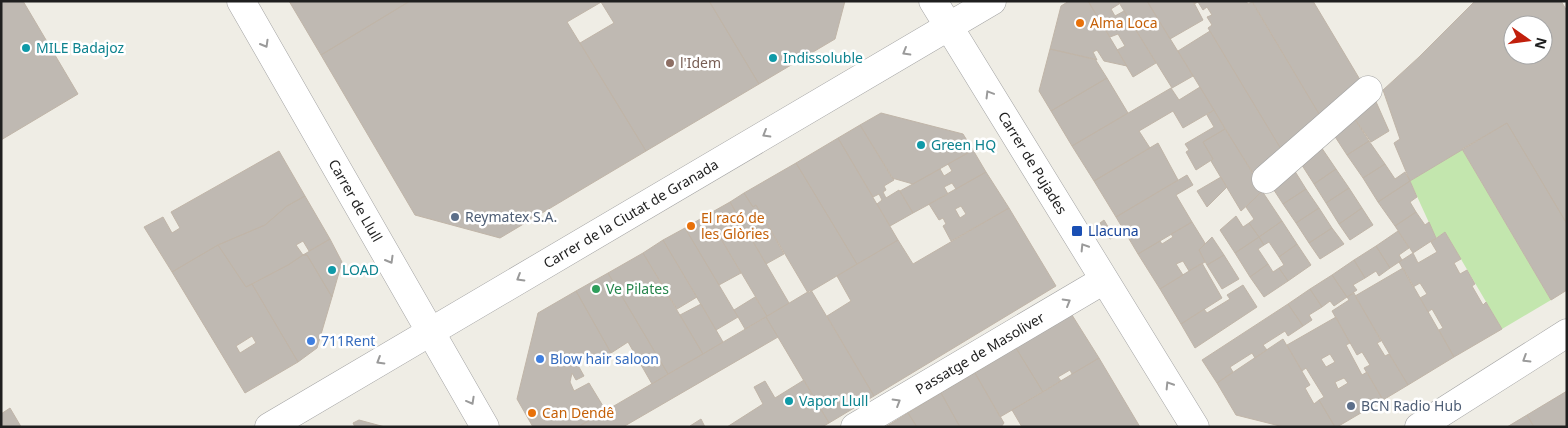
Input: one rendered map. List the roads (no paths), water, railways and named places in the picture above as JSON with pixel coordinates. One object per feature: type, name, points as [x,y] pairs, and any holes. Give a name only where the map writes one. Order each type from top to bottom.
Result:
[{"type":"street","name":"Carrer de Llull","points":[[241,1],[485,427]]},
{"type":"street","name":"Carrer de Pujades","points":[[933,1],[1195,427]]},
{"type":"street","name":"Carrer de la Ciutat de Granada","points":[[269,427],[992,1]]},
{"type":"street","points":[[1266,179],[1368,90]]},
{"type":"street","name":"Passatge de Masoliver","points":[[855,427],[1104,280]]},
{"type":"street","points":[[1420,427],[1567,333]]},
{"type":"place","name":"Alma Loca","points":[[1080,23]]},
{"type":"place","name":"MILE Badajoz","points":[[26,48]]},
{"type":"place","name":"Indissoluble","points":[[773,58]]},
{"type":"place","name":"l'Idem","points":[[670,63]]},
{"type":"place","name":"Green HQ","points":[[921,145]]},
{"type":"place","name":"Reymatex S.A.","points":[[455,217]]},
{"type":"place","name":"El racó de les Glòries","points":[[691,226]]},
{"type":"place","name":"Llacuna","points":[[1077,231]]},
{"type":"place","name":"LOAD","points":[[332,270]]},
{"type":"place","name":"Ve Pilates","points":[[596,289]]},
{"type":"place","name":"711Rent","points":[[311,341]]},
{"type":"place","name":"Blow hair saloon","points":[[540,359]]},
{"type":"place","name":"Vapor Llull","points":[[789,401]]},
{"type":"place","name":"BCN Radio Hub","points":[[1351,406]]},
{"type":"place","name":"Can Dendê","points":[[532,413]]}]
